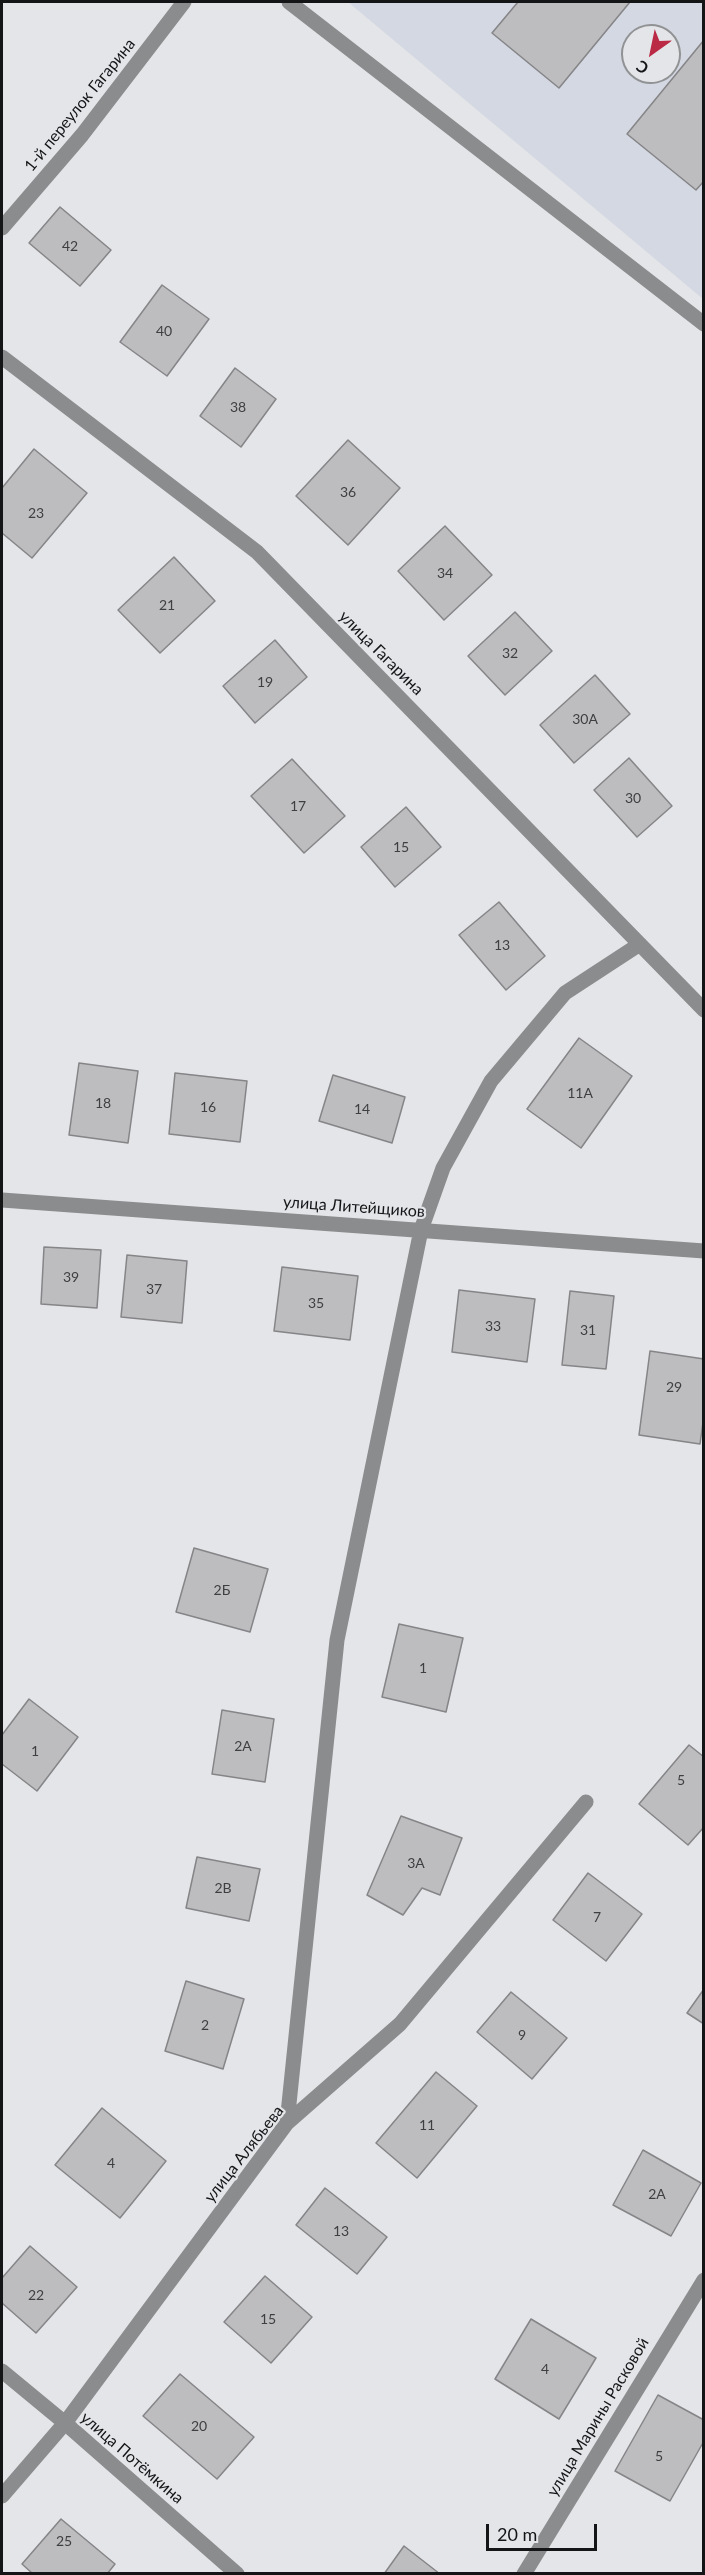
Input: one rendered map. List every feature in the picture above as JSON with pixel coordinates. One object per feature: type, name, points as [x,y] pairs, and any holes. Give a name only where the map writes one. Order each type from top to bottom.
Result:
[{"type":"street","name":"1-й переулок Гагарина","points":[[2,228],[82,135],[184,2]]},
{"type":"street","points":[[289,2],[704,324]]},
{"type":"street","name":"улица Гагарина","points":[[2,357],[257,552],[704,1010]]},
{"type":"street","points":[[287,2123],[337,1640],[422,1230],[443,1168],[491,1081],[565,993],[640,944]]},
{"type":"street","name":"улица Литейщиков","points":[[2,1200],[704,1251]]},
{"type":"street","name":"улица Алябьева","points":[[2,2496],[65,2423],[287,2123],[400,2024],[586,1802]]},
{"type":"street","name":"улица Марины Расковой","points":[[524,2574],[704,2280]]},
{"type":"street","name":"улица Потёмкина","points":[[2,2371],[65,2423],[237,2574]]},
{"type":"shaded area","points":[[348,2],[703,2],[703,299]]},
{"type":"building","points":[[518,2],[630,2],[559,88],[492,33]]},
{"type":"building","points":[[704,40],[704,181],[696,190],[627,134],[668,84],[681,84],[681,68]]},
{"type":"building","points":[[60,207],[111,250],[80,286],[29,243]]},
{"type":"building","points":[[162,285],[209,319],[167,376],[120,342]]},
{"type":"building","points":[[235,368],[276,399],[241,447],[200,416]]},
{"type":"building","points":[[348,440],[400,488],[348,545],[296,496]]},
{"type":"building","points":[[34,449],[87,493],[32,558],[2,533],[2,488]]},
{"type":"building","points":[[445,526],[492,575],[444,620],[398,571]]},
{"type":"building","points":[[174,557],[215,601],[160,653],[118,610]]},
{"type":"building","points":[[515,612],[552,651],[505,695],[468,656]]},
{"type":"building","points":[[275,640],[307,677],[255,723],[223,686]]},
{"type":"building","points":[[595,675],[630,714],[574,763],[540,725]]},
{"type":"building","points":[[629,758],[672,806],[637,837],[594,790]]},
{"type":"building","points":[[292,759],[345,816],[304,853],[251,796]]},
{"type":"building","points":[[406,807],[441,847],[395,887],[361,847]]},
{"type":"building","points":[[499,902],[545,956],[506,990],[459,935]]},
{"type":"building","points":[[579,1038],[632,1076],[581,1148],[527,1109]]},
{"type":"building","points":[[79,1063],[138,1071],[128,1143],[69,1135]]},
{"type":"building","points":[[175,1073],[247,1081],[240,1142],[169,1134]]},
{"type":"building","points":[[333,1075],[405,1097],[392,1143],[319,1121]]},
{"type":"building","points":[[44,1247],[101,1250],[97,1308],[41,1304]]},
{"type":"building","points":[[127,1255],[187,1261],[182,1323],[121,1317]]},
{"type":"building","points":[[282,1267],[358,1276],[350,1340],[274,1331]]},
{"type":"building","points":[[459,1290],[535,1299],[527,1362],[452,1352]]},
{"type":"building","points":[[570,1291],[614,1296],[606,1369],[562,1365]]},
{"type":"building","points":[[650,1351],[704,1359],[704,1415],[700,1444],[639,1435]]},
{"type":"building","points":[[194,1548],[268,1569],[250,1632],[176,1612]]},
{"type":"building","points":[[399,1624],[463,1638],[446,1712],[382,1697]]},
{"type":"building","points":[[29,1699],[78,1737],[37,1791],[2,1764],[2,1735]]},
{"type":"building","points":[[222,1710],[274,1719],[265,1782],[212,1774]]},
{"type":"building","points":[[689,1745],[704,1757],[704,1827],[688,1845],[639,1804]]},
{"type":"building","points":[[401,1816],[462,1838],[440,1895],[422,1888],[403,1915],[367,1895]]},
{"type":"building","points":[[197,1857],[260,1869],[249,1921],[186,1908]]},
{"type":"building","points":[[588,1873],[642,1914],[606,1961],[553,1920]]},
{"type":"building","points":[[186,1981],[244,1999],[223,2069],[165,2051]]},
{"type":"building","points":[[704,1989],[704,2024],[687,2013]]},
{"type":"building","points":[[511,1992],[567,2038],[532,2079],[477,2032]]},
{"type":"building","points":[[436,2072],[477,2106],[417,2178],[376,2143]]},
{"type":"building","points":[[102,2108],[166,2161],[120,2218],[55,2165]]},
{"type":"building","points":[[643,2150],[701,2183],[671,2236],[613,2205]]},
{"type":"building","points":[[325,2188],[387,2237],[357,2274],[296,2225]]},
{"type":"building","points":[[30,2246],[77,2287],[36,2333],[2,2303],[2,2278]]},
{"type":"building","points":[[265,2276],[312,2317],[271,2363],[224,2322]]},
{"type":"building","points":[[531,2319],[596,2358],[559,2419],[495,2379]]},
{"type":"building","points":[[180,2374],[254,2437],[217,2479],[143,2416]]},
{"type":"building","points":[[658,2395],[704,2420],[704,2441],[670,2501],[615,2471]]},
{"type":"building","points":[[61,2519],[115,2564],[107,2574],[33,2574],[22,2564]]},
{"type":"building","points":[[404,2546],[440,2574],[384,2574]]}]
